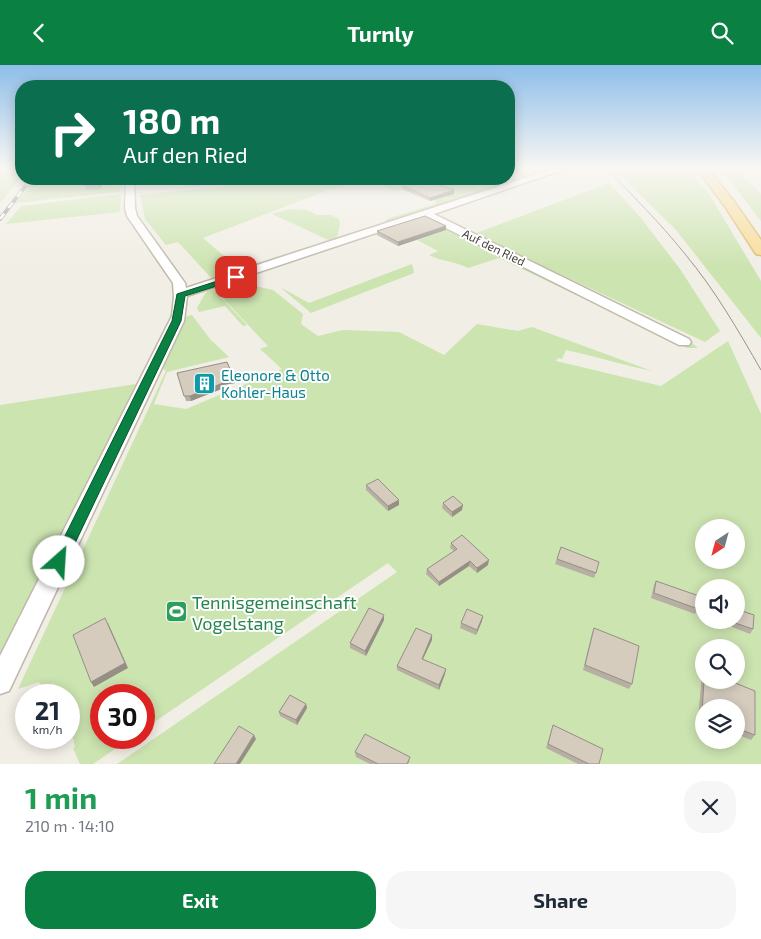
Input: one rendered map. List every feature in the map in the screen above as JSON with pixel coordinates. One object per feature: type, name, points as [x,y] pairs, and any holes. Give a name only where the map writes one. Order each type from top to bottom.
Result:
[{"type":"main road","points":[[726,202],[761,251]]},
{"type":"street","points":[[0,682],[176,321],[181,294],[179,283],[174,273],[141,231],[132,216],[130,202]]},
{"type":"street","points":[[181,294],[462,202]]},
{"type":"street","name":"Auf den Ried","points":[[425,214],[479,239],[684,342]]},
{"type":"green space","points":[[57,202],[121,202],[120,212],[6,224],[21,206]]},
{"type":"green space","points":[[141,202],[298,202],[203,238],[244,273],[215,282],[178,242],[166,245],[145,219]]},
{"type":"green space","points":[[436,202],[448,202],[440,207],[389,224],[385,222],[387,219],[435,204]]},
{"type":"green space","points":[[560,202],[626,202],[680,269],[720,331],[705,342],[474,234]]},
{"type":"green space","points":[[647,202],[714,202],[761,281],[761,338],[676,230]]},
{"type":"green space","points":[[746,202],[761,202],[761,221]]},
{"type":"green space","points":[[290,209],[307,210],[317,215],[331,215],[339,219],[340,225],[336,241],[333,242],[272,214]]},
{"type":"green space","points":[[450,229],[691,342],[698,348],[687,348],[499,258],[468,268],[429,255],[438,251],[417,240]]},
{"type":"green space","points":[[412,264],[414,273],[311,313],[280,287],[309,303]]},
{"type":"green space","points":[[233,281],[273,290],[303,314],[301,324],[318,336],[343,330],[399,332],[444,355],[477,324],[518,331],[532,327],[652,371],[566,350],[562,359],[558,358],[556,361],[661,386],[728,341],[761,414],[761,764],[117,764],[139,749],[155,749],[155,738],[397,572],[388,563],[155,722],[155,684],[90,684],[90,749],[115,749],[93,764],[80,764],[73,749],[80,749],[80,684],[40,684],[39,682],[20,684],[166,371],[161,367],[184,317],[192,315],[210,339],[229,357],[167,372],[154,404],[186,409],[282,369],[260,349],[268,346],[213,288]]},
{"type":"green space","points":[[212,288],[247,325],[243,326],[225,306],[199,312],[197,308],[206,292]]},
{"type":"green space","points":[[136,384],[0,656],[0,405]]},
{"type":"building","points":[[425,216],[446,226],[398,242],[377,231]]},
{"type":"building","name":"Eleonore & Otto Kohler-Haus","points":[[227,362],[234,378],[222,381],[223,383],[190,396],[184,396],[177,373]]},
{"type":"building","points":[[378,479],[399,500],[388,506],[366,485]]},
{"type":"building","points":[[453,496],[463,505],[452,512],[443,503]]},
{"type":"building","points":[[462,535],[489,560],[477,568],[470,561],[439,582],[427,569],[457,549],[451,543]]},
{"type":"building","points":[[561,547],[599,562],[596,573],[557,559]]},
{"type":"building","points":[[656,581],[695,595],[695,608],[654,593]]},
{"type":"building","points":[[369,608],[384,615],[365,651],[350,643]]},
{"type":"building","points":[[467,609],[483,616],[477,630],[461,623]]},
{"type":"building","points":[[745,612],[754,615],[753,629],[745,626]]},
{"type":"building","points":[[105,618],[125,663],[91,682],[73,635]]},
{"type":"building","points":[[416,628],[432,635],[422,659],[446,669],[439,685],[397,666]]},
{"type":"building","points":[[594,628],[639,646],[632,684],[585,665]]},
{"type":"building","points":[[745,687],[755,691],[755,735],[745,731],[745,699],[703,699],[703,689],[745,689]]},
{"type":"building","points":[[290,695],[306,704],[296,720],[279,712]]},
{"type":"building","points":[[553,725],[603,749],[599,764],[589,764],[548,744]]},
{"type":"building","points":[[239,726],[254,735],[236,764],[214,764]]},
{"type":"building","points":[[365,734],[410,757],[407,764],[378,764],[355,752]]},
{"type":"tram line","points":[[638,202],[696,268],[726,311],[761,370]]},
{"type":"railway","points":[[0,219],[13,202]]},
{"type":"place","name":"Eleonore & Otto Kohler-Haus","points":[[205,384]]},
{"type":"place","name":"Tennisgemeinschaft Vogelstang","points":[[176,612]]},
{"type":"route","points":[[59,562],[176,321],[180,309],[181,294],[203,289],[236,277]]}]
